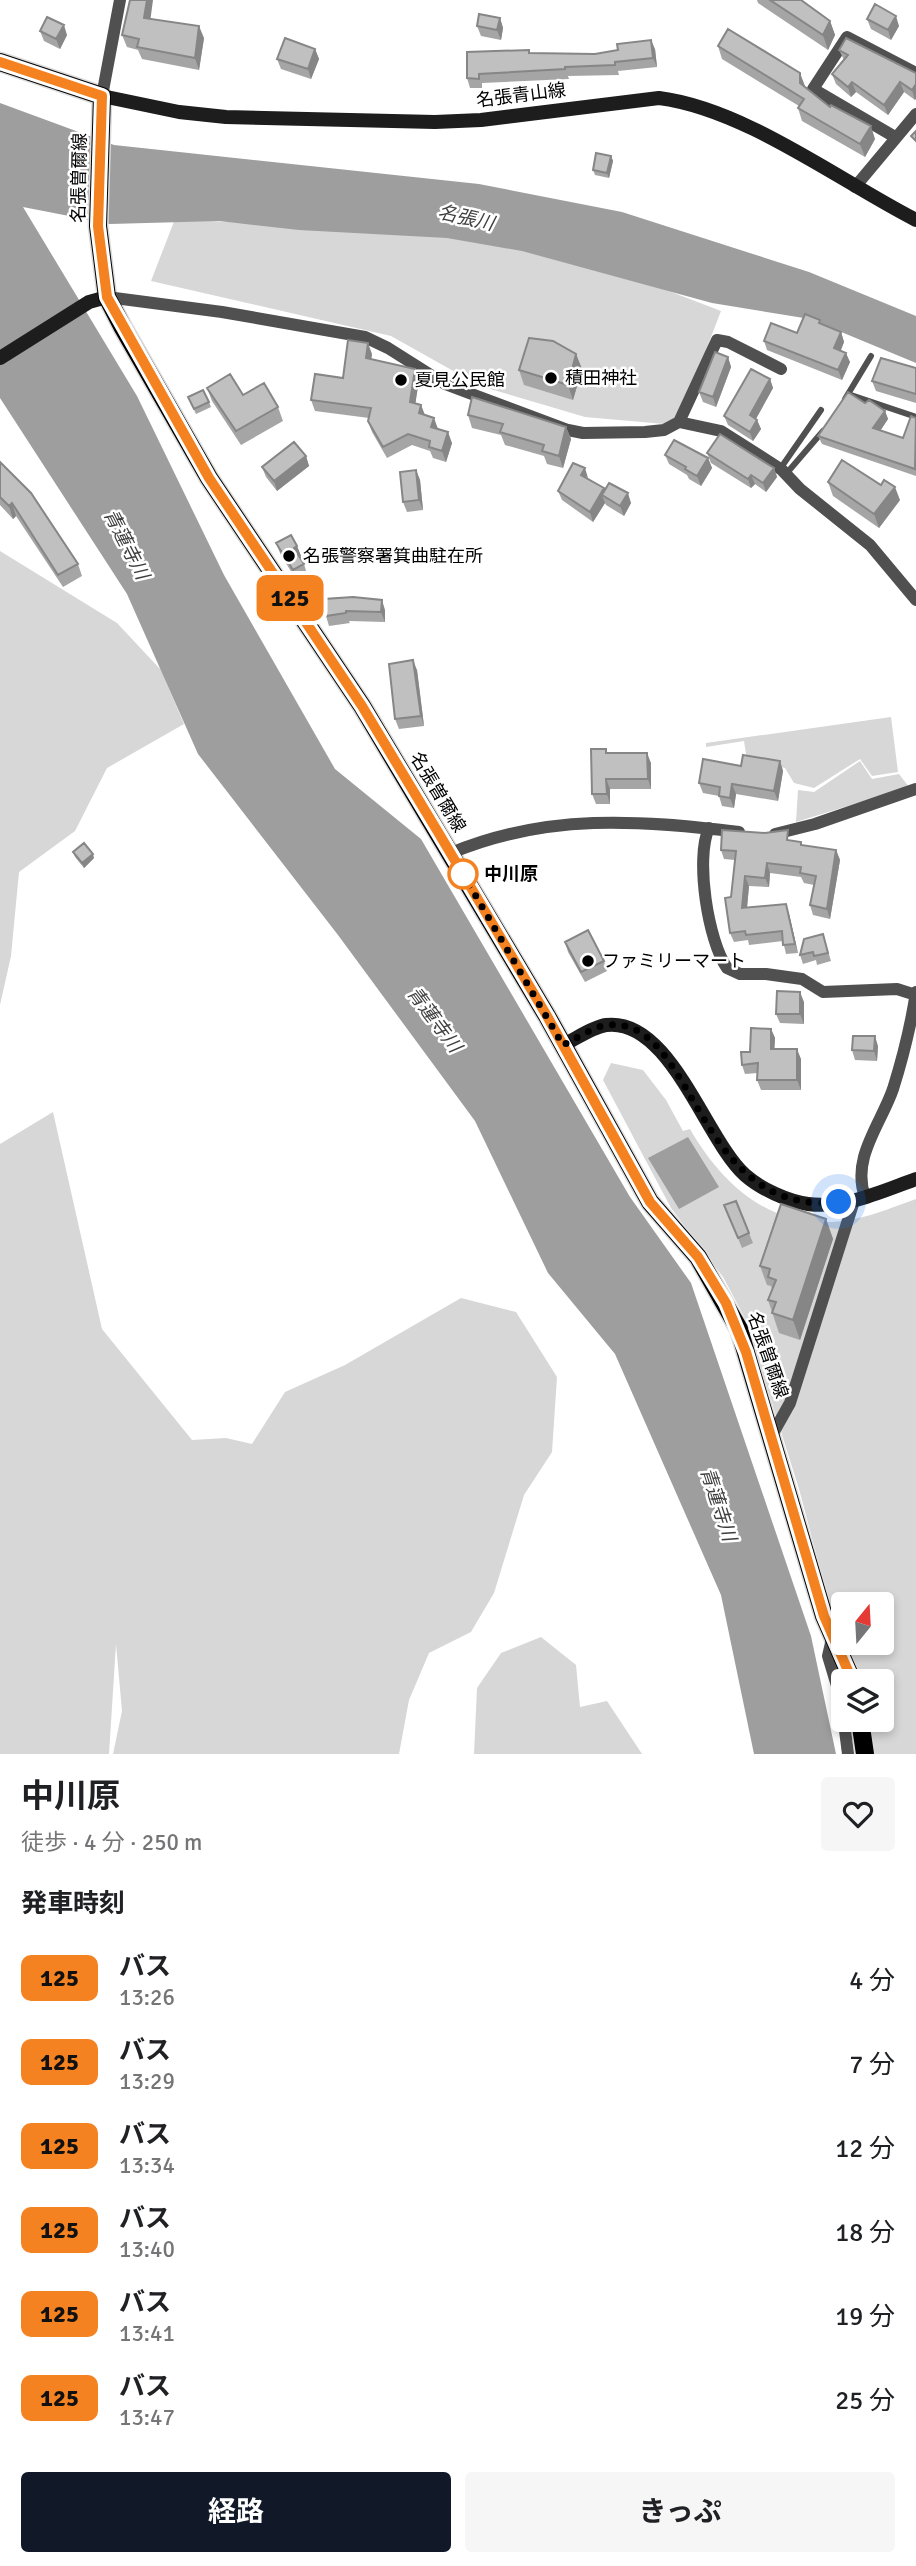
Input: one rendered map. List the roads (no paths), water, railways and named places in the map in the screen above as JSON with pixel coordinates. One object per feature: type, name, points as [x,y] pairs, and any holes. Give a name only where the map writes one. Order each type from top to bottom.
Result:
[{"type":"main road","points":[[0,62],[102,96]]},
{"type":"main road","name":"名張曽爾線","points":[[102,96],[98,226],[107,297],[209,478],[362,706],[451,853],[563,1045],[650,1202],[698,1257],[726,1303],[739,1329],[824,1616],[831,1631]]},
{"type":"main road","name":"名張青山線","points":[[102,96],[179,112],[226,117],[435,122],[481,120],[659,98],[684,101],[737,121],[916,220]]},
{"type":"main road","points":[[0,358],[86,304],[107,297]]},
{"type":"main road","points":[[563,1045],[607,1025],[639,1032],[663,1054],[717,1140],[745,1175],[773,1192],[807,1204],[860,1199],[916,1179]]},
{"type":"main road","points":[[861,1732],[864,1754]]},
{"type":"street","points":[[102,96],[120,0]]},
{"type":"street","points":[[895,137],[813,89],[848,37],[916,73]]},
{"type":"street","points":[[855,187],[916,114]]},
{"type":"street","points":[[107,297],[162,302],[365,337],[445,384],[568,430],[583,433],[645,432],[664,430],[680,422],[721,431],[783,471],[870,545],[916,600]]},
{"type":"street","points":[[680,422],[717,340],[728,342],[781,369]]},
{"type":"street","points":[[764,835],[815,824],[916,789]]},
{"type":"street","points":[[451,853],[521,831],[586,821],[751,833]]},
{"type":"street","points":[[709,828],[706,836],[705,885],[714,937],[727,968],[740,974],[802,979],[823,992],[897,989],[916,994],[895,1083],[863,1161],[860,1199],[790,1403],[772,1435]]},
{"type":"street","points":[[831,1643],[828,1656],[841,1699],[848,1754]]},
{"type":"lane","points":[[841,404],[871,356]]},
{"type":"lane","points":[[848,394],[916,417]]},
{"type":"lane","points":[[783,471],[821,410]]},
{"type":"lane","points":[[783,471],[828,425]]},
{"type":"water","points":[[0,103],[114,145],[479,184],[622,212],[809,272],[916,316],[916,363],[810,319],[712,303],[522,251],[447,238],[299,230],[219,221],[110,224],[23,207],[137,396],[224,575],[335,769],[421,839],[630,1197],[691,1283],[811,1636],[836,1754],[754,1754],[721,1595],[615,1354],[548,1273],[475,1121],[338,935],[198,754],[127,594],[0,398]]},
{"type":"water","points":[[688,1137],[719,1187],[679,1209],[648,1158]]},
{"type":"place","name":"積田神社","points":[[551,378]]},
{"type":"place","name":"夏見公民館","points":[[401,380]]},
{"type":"place","name":"名張警察署箕曲駐在所","points":[[289,556]]},
{"type":"place","name":"中川原","points":[[463,874]]},
{"type":"place","name":"ファミリーマート","points":[[588,961]]},
{"type":"water label","name":"名張川","points":[[466,217]]},
{"type":"water label","name":"青蓮寺川","points":[[127,544]]},
{"type":"water label","name":"青蓮寺川","points":[[435,1019]]},
{"type":"water label","name":"青蓮寺川","points":[[719,1504]]}]
